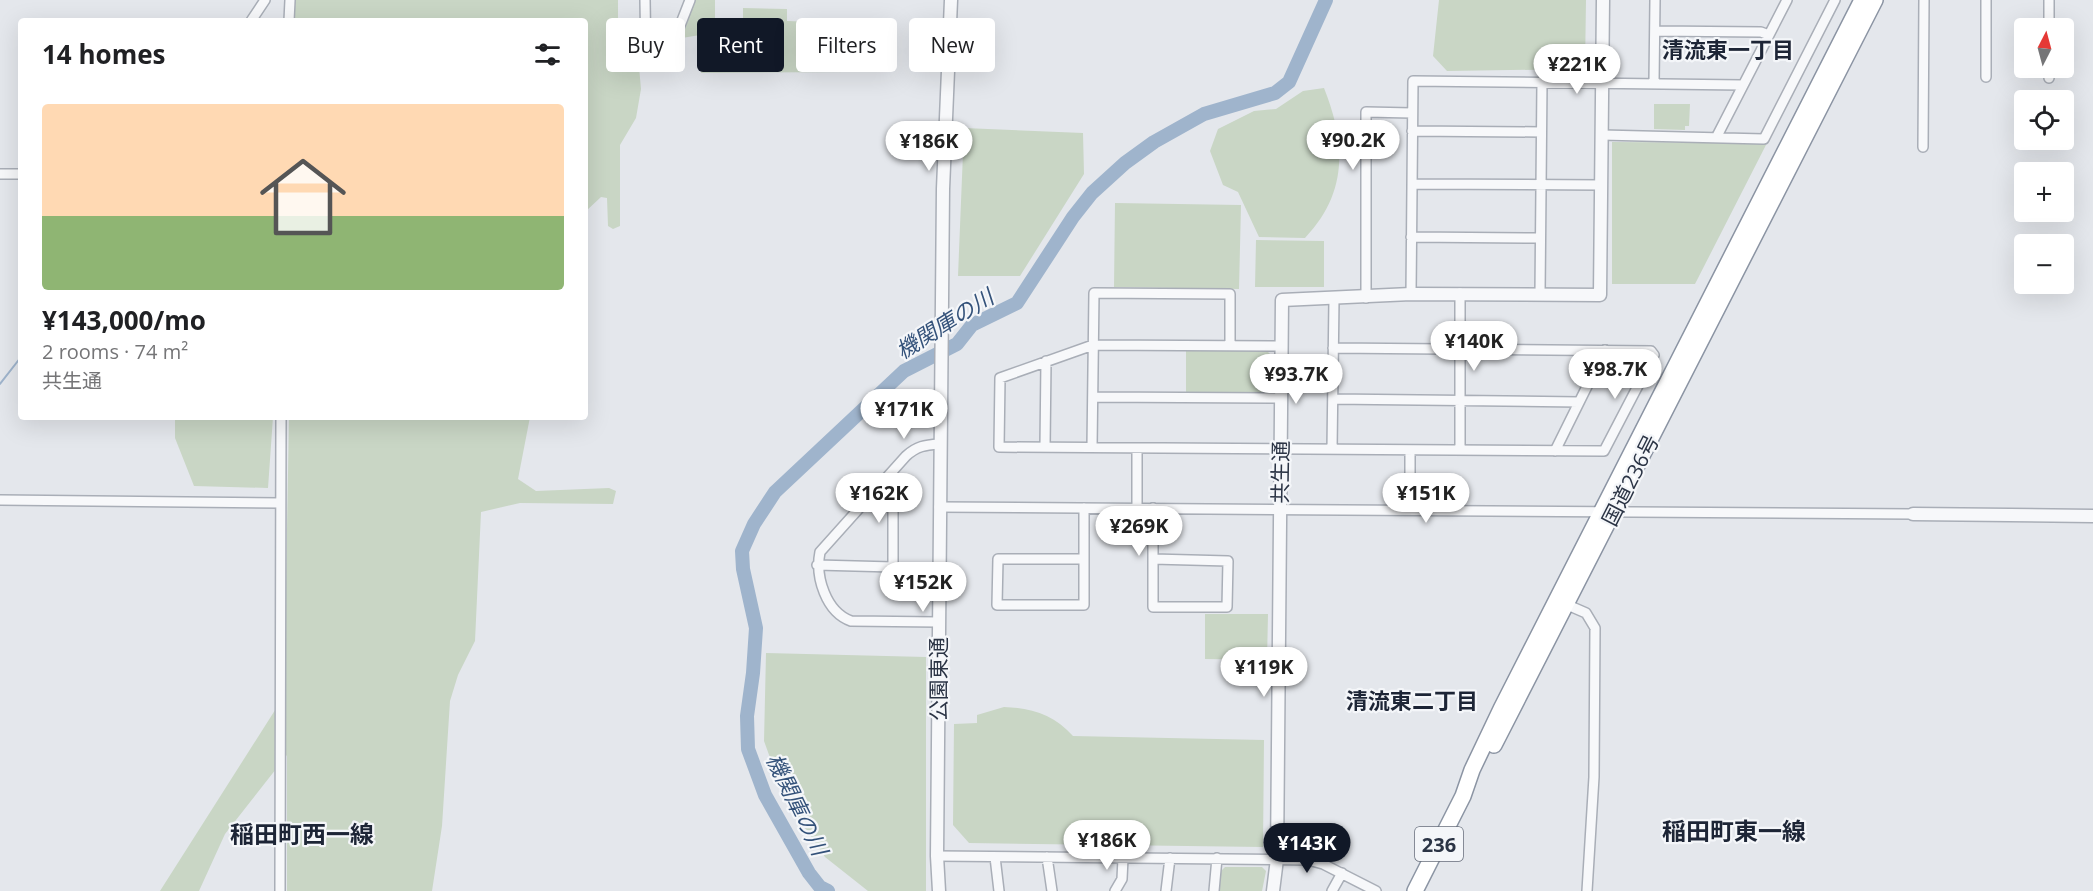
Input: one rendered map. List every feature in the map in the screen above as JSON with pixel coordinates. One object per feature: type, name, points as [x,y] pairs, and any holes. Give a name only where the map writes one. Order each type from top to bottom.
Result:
[{"type":"highway","name":"国道236号","points":[[1415,891],[1463,796],[1491,729],[1562,602],[1862,0]]},
{"type":"highway","name":"国道236号","points":[[1607,513],[1875,0]]},
{"type":"street","points":[[253,18],[265,0]]},
{"type":"street","points":[[289,18],[290,0]]},
{"type":"street","points":[[645,0],[646,61],[664,64],[690,0]]},
{"type":"street","name":"公園東通","points":[[939,891],[937,856],[940,344],[943,189],[951,0]]},
{"type":"street","points":[[1412,183],[1602,185],[1603,0]]},
{"type":"street","points":[[1654,82],[1655,0]]},
{"type":"street","points":[[1716,138],[1786,0]]},
{"type":"street","points":[[1602,135],[1764,139],[1835,0]]},
{"type":"street","points":[[1923,147],[1924,0]]},
{"type":"street","points":[[1986,0],[1986,77]]},
{"type":"street","points":[[2049,0],[2049,18]]},
{"type":"street","points":[[1655,31],[1761,32],[1769,35]]},
{"type":"street","points":[[1411,294],[1413,81],[1603,81],[1742,85]]},
{"type":"street","points":[[1540,294],[1542,82]]},
{"type":"street","points":[[1366,298],[1366,112],[1412,113]]},
{"type":"street","points":[[1412,131],[1541,132]]},
{"type":"street","points":[[0,174],[18,174]]},
{"type":"street","name":"共生通","points":[[1273,891],[1277,859],[1282,300],[1334,300],[1460,293],[1600,295],[1602,185]]},
{"type":"street","points":[[1411,237],[1540,238]]},
{"type":"street","points":[[1092,447],[1094,293],[1230,294],[1230,345]]},
{"type":"street","points":[[1460,293],[1460,450]]},
{"type":"street","points":[[1332,449],[1334,300]]},
{"type":"street","points":[[1281,346],[1093,345],[1046,361],[1000,378],[999,447],[1604,451],[1654,355],[1651,351],[1333,348]]},
{"type":"street","points":[[1555,451],[1605,350]]},
{"type":"street","points":[[1045,447],[1046,361]]},
{"type":"street","points":[[1093,397],[1281,398]]},
{"type":"street","points":[[1333,399],[1579,402]]},
{"type":"street","points":[[280,891],[281,420]]},
{"type":"street","points":[[938,622],[851,621],[842,617],[833,610],[817,565],[820,552],[914,448],[939,444]]},
{"type":"street","points":[[1137,448],[1137,508]]},
{"type":"street","points":[[1410,450],[1410,510]]},
{"type":"street","points":[[817,565],[893,567],[893,486],[889,476]]},
{"type":"street","points":[[0,500],[280,503]]},
{"type":"street","points":[[939,507],[2093,516]]},
{"type":"street","points":[[1084,508],[1084,559],[1084,605],[997,604],[998,559],[1084,559]]},
{"type":"street","points":[[1153,508],[1153,559],[1153,607],[1227,607],[1228,561],[1153,559]]},
{"type":"street","points":[[1562,602],[1586,613],[1595,628],[1594,777],[1587,891]]},
{"type":"street","points":[[937,856],[1308,860],[1342,873],[1376,891]]},
{"type":"street","points":[[995,857],[999,891]]},
{"type":"street","points":[[1047,857],[1052,891]]},
{"type":"street","points":[[1116,891],[1122,879],[1123,858]]},
{"type":"street","points":[[1166,891],[1170,858]]},
{"type":"street","points":[[1214,891],[1217,858]]},
{"type":"street","points":[[1332,891],[1342,873]]},
{"type":"green space","points":[[292,0],[618,0],[618,18],[606,18],[606,72],[639,72],[641,89],[636,118],[620,145],[620,226],[613,229],[608,226],[607,198],[601,197],[588,209],[588,18],[292,18]]},
{"type":"green space","points":[[695,0],[715,0],[715,18],[697,18],[697,36],[685,38],[685,29]]},
{"type":"green space","points":[[1439,0],[1586,0],[1585,69],[1447,71],[1433,56]]},
{"type":"green space","points":[[743,8],[787,9],[787,21],[796,21],[796,72],[845,72],[701,73],[784,72],[784,18],[743,18]]},
{"type":"green space","points":[[1324,88],[1336,128],[1339,148],[1336,185],[1329,203],[1319,221],[1305,238],[1259,237],[1238,192],[1223,185],[1210,151],[1218,129],[1254,111],[1276,109],[1303,91]]},
{"type":"green space","points":[[1654,104],[1690,104],[1689,126],[1685,126],[1685,130],[1654,129]]},
{"type":"green space","points":[[964,128],[1083,133],[1084,174],[1020,276],[958,276]]},
{"type":"green space","points":[[1612,142],[1767,143],[1695,284],[1612,284]]},
{"type":"green space","points":[[1115,203],[1241,205],[1239,289],[1114,287]]},
{"type":"green space","points":[[1256,240],[1324,241],[1324,287],[1255,287]]},
{"type":"green space","points":[[1186,350],[1267,351],[1271,355],[1272,389],[1267,393],[1186,392]]},
{"type":"green space","points":[[175,420],[273,420],[268,488],[194,486],[175,438]]},
{"type":"green space","points":[[289,420],[529,420],[518,479],[536,491],[609,488],[616,491],[613,504],[520,503],[481,512],[475,641],[458,675],[450,701],[442,826],[432,891],[287,891],[287,755],[225,834],[199,891],[160,891],[284,696]]},
{"type":"green space","points":[[1205,614],[1268,614],[1267,660],[1205,659]]},
{"type":"green space","points":[[766,653],[926,657],[926,891],[868,891],[825,857],[785,799],[764,741]]},
{"type":"green space","points":[[1004,707],[1042,714],[1058,723],[1073,736],[1264,740],[1263,847],[969,843],[953,825],[954,724],[977,723],[977,715]]},
{"type":"green space","points":[[1225,867],[1262,867],[1266,871],[1262,891],[1218,891],[1221,871]]},
{"type":"waterway","name":"機関庫の川","points":[[828,891],[820,887],[809,873],[765,795],[748,749],[747,716],[756,628],[743,569],[742,551],[754,524],[775,492],[904,371],[957,344],[972,325],[1017,303],[1073,217],[1092,193],[1125,163],[1154,142],[1204,114],[1275,93],[1289,82],[1326,0]]},
{"type":"waterway","points":[[0,384],[18,361]]},
{"type":"district","name":"清流東一丁目","points":[[1728,49]]},
{"type":"district","name":"清流東二丁目","points":[[1412,700]]},
{"type":"district","name":"稲田町東一線","points":[[1734,830]]},
{"type":"district","name":"稲田町西一線","points":[[302,833]]}]
